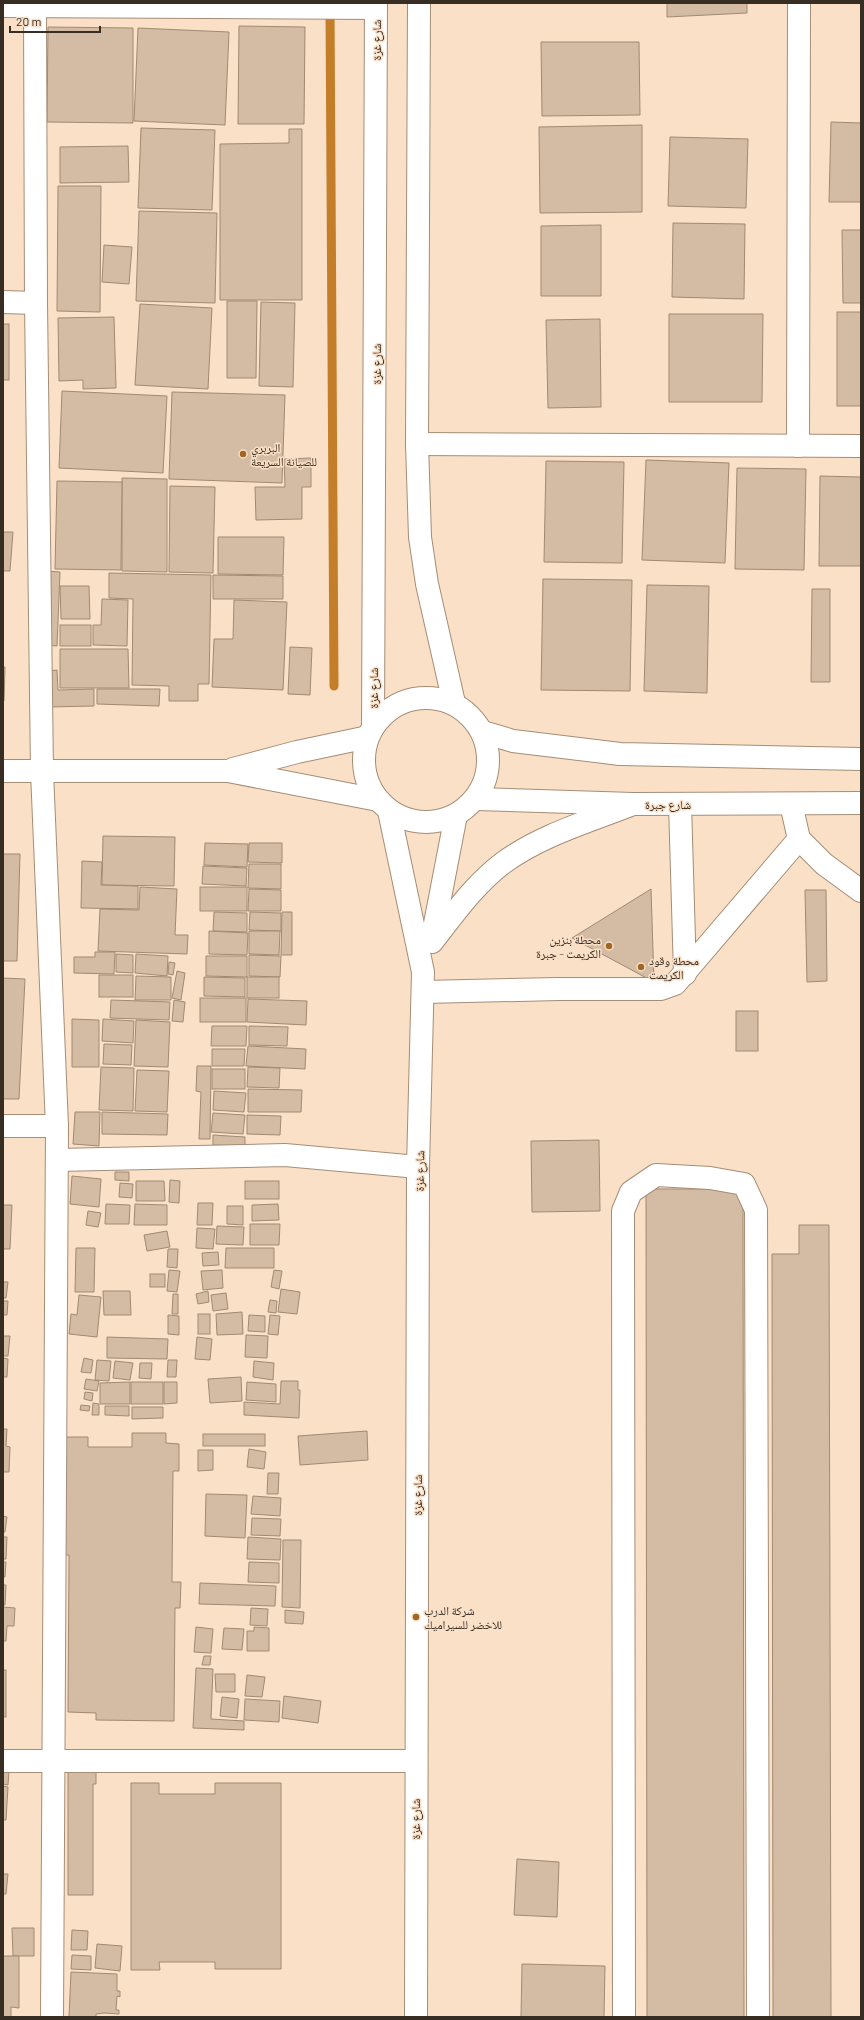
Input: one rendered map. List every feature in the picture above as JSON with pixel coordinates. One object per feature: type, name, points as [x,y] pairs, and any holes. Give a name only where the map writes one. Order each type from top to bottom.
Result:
[{"type":"street","points":[[419,3],[417,444],[420,537],[427,584],[454,703]]},
{"type":"street","points":[[798,446],[800,3]]},
{"type":"street","points":[[3,6],[376,5]]},
{"type":"street","name":"شارع غزة","points":[[370,731],[376,5]]},
{"type":"street","points":[[35,7],[36,303],[42,772],[57,1160],[52,2017]]},
{"type":"street","points":[[3,302],[36,303]]},
{"type":"street","points":[[417,444],[861,446]]},
{"type":"street","points":[[3,771],[228,771],[383,805],[410,820],[434,822],[456,815],[476,799],[486,778],[489,754],[483,732],[471,715],[454,703],[432,696],[409,698],[389,709],[370,731],[364,753],[364,770],[369,786],[383,805]]},
{"type":"street","points":[[228,771],[370,731]]},
{"type":"street","points":[[483,732],[513,741],[620,754],[861,759]]},
{"type":"street","name":"شارع جبرة","points":[[476,799],[633,804],[861,803]]},
{"type":"street","points":[[432,942],[467,897],[504,863],[532,845],[633,804]]},
{"type":"street","points":[[680,804],[685,974]]},
{"type":"street","points":[[791,804],[799,839],[824,864],[861,891]]},
{"type":"street","name":"شارع غزة","points":[[383,805],[423,982]]},
{"type":"street","name":"شارع غزة","points":[[416,2017],[415,1761],[418,1166],[423,982],[456,815]]},
{"type":"street","points":[[423,982],[559,989],[661,989],[675,984],[799,839]]},
{"type":"street","points":[[3,1126],[56,1126]]},
{"type":"street","points":[[57,1160],[285,1155],[418,1166]]},
{"type":"street","points":[[624,2017],[623,1211],[631,1192],[656,1175],[710,1178],[744,1184],[756,1210],[758,2017]]},
{"type":"street","points":[[3,1761],[415,1761]]},
{"type":"building","points":[[667,3],[747,3],[747,13],[667,17]]},
{"type":"building","points":[[239,26],[305,27],[304,124],[238,124]]},
{"type":"building","points":[[48,27],[133,28],[133,123],[47,122]]},
{"type":"building","points":[[138,28],[229,32],[225,125],[134,121]]},
{"type":"building","points":[[541,42],[639,42],[640,115],[542,116]]},
{"type":"building","points":[[831,122],[861,123],[861,202],[829,202]]},
{"type":"building","points":[[642,125],[642,212],[540,213],[539,127]]},
{"type":"building","points":[[141,128],[215,130],[212,210],[138,208]]},
{"type":"building","points":[[289,129],[302,129],[302,300],[220,300],[220,144],[289,143]]},
{"type":"building","points":[[670,137],[748,139],[746,208],[668,206]]},
{"type":"building","points":[[128,146],[129,182],[60,183],[60,147]]},
{"type":"building","points":[[58,186],[101,186],[100,312],[57,311]]},
{"type":"building","points":[[139,211],[217,213],[215,303],[136,301]]},
{"type":"building","points":[[673,223],[745,224],[744,299],[672,297]]},
{"type":"building","points":[[601,225],[601,296],[541,296],[541,226]]},
{"type":"building","points":[[842,230],[861,230],[861,303],[843,303]]},
{"type":"building","points":[[104,245],[132,247],[129,284],[102,282]]},
{"type":"building","points":[[227,301],[257,301],[256,378],[227,378]]},
{"type":"building","points":[[261,302],[295,303],[293,387],[259,386]]},
{"type":"building","points":[[140,304],[212,308],[208,389],[135,385]]},
{"type":"building","points":[[837,312],[861,312],[861,406],[837,406]]},
{"type":"building","points":[[669,314],[763,314],[762,402],[669,402]]},
{"type":"building","points":[[114,317],[116,388],[83,389],[83,380],[59,381],[58,318]]},
{"type":"building","points":[[600,319],[601,407],[548,408],[546,320]]},
{"type":"building","points":[[3,324],[9,324],[9,380],[3,380]]},
{"type":"building","points":[[62,391],[167,396],[163,473],[59,468]]},
{"type":"building","points":[[172,392],[285,395],[282,483],[169,479]]},
{"type":"building","points":[[311,458],[311,487],[302,487],[302,519],[256,520],[255,487],[285,487],[284,459]]},
{"type":"building","points":[[646,460],[729,463],[725,563],[642,560]]},
{"type":"building","points":[[546,461],[624,462],[622,563],[544,562]]},
{"type":"building","points":[[737,468],[806,469],[804,570],[735,569]]},
{"type":"building","points":[[820,476],[861,477],[861,566],[819,566]]},
{"type":"building","points":[[122,478],[167,479],[167,572],[122,571]]},
{"type":"building","points":[[57,481],[122,482],[121,570],[55,569]]},
{"type":"building","points":[[170,486],[215,487],[213,573],[169,572]]},
{"type":"building","points":[[3,532],[13,532],[10,571],[3,571]]},
{"type":"building","points":[[218,537],[284,537],[283,575],[218,574]]},
{"type":"building","points":[[45,571],[60,572],[57,646],[42,645]]},
{"type":"building","points":[[109,573],[211,575],[209,684],[198,684],[198,701],[169,701],[169,686],[132,685],[133,599],[109,598]]},
{"type":"building","points":[[213,575],[283,576],[283,599],[213,599]]},
{"type":"building","points":[[543,579],[632,580],[630,691],[541,690]]},
{"type":"building","points":[[647,585],[709,586],[707,693],[644,691]]},
{"type":"building","points":[[60,586],[89,586],[90,619],[61,619]]},
{"type":"building","points":[[812,589],[830,589],[830,682],[811,682]]},
{"type":"building","points":[[102,599],[128,600],[127,646],[93,645],[93,625],[101,625]]},
{"type":"building","points":[[234,600],[287,602],[283,690],[212,687],[214,639],[233,639]]},
{"type":"building","points":[[60,625],[91,625],[91,646],[60,646]]},
{"type":"building","points":[[290,647],[312,648],[310,695],[288,694]]},
{"type":"building","points":[[60,649],[128,649],[129,688],[60,688]]},
{"type":"building","points":[[3,667],[5,667],[4,701],[3,701]]},
{"type":"building","points":[[57,670],[58,690],[94,689],[94,706],[49,707],[48,671]]},
{"type":"building","points":[[97,689],[160,689],[159,706],[97,704]]},
{"type":"building","points":[[103,836],[175,837],[174,886],[102,885]]},
{"type":"building","points":[[205,843],[248,844],[247,867],[204,865]]},
{"type":"building","points":[[249,843],[282,843],[282,863],[248,862]]},
{"type":"building","points":[[3,854],[20,854],[17,961],[3,961]]},
{"type":"building","points":[[82,861],[102,862],[101,885],[138,886],[138,909],[81,908]]},
{"type":"building","points":[[249,864],[281,864],[281,889],[248,888]]},
{"type":"building","points":[[203,866],[247,868],[246,886],[202,884]]},
{"type":"building","points":[[140,887],[177,889],[175,935],[188,935],[187,954],[98,951],[100,909],[139,910]]},
{"type":"building","points":[[200,887],[247,887],[247,911],[200,911]]},
{"type":"building","points":[[249,889],[281,890],[281,911],[248,911]]},
{"type":"building","points":[[651,889],[654,982],[572,938]]},
{"type":"building","points":[[805,890],[826,890],[827,981],[807,982]]},
{"type":"building","points":[[214,912],[247,913],[247,932],[213,931]]},
{"type":"building","points":[[250,912],[281,913],[281,931],[249,930]]},
{"type":"building","points":[[282,912],[292,912],[292,955],[281,955]]},
{"type":"building","points":[[209,931],[248,933],[247,955],[209,954]]},
{"type":"building","points":[[249,931],[280,931],[279,955],[249,954]]},
{"type":"building","points":[[95,952],[115,952],[114,974],[74,973],[74,957],[95,957]]},
{"type":"building","points":[[116,954],[133,955],[133,973],[116,972]]},
{"type":"building","points":[[136,954],[168,956],[167,976],[135,973]]},
{"type":"building","points":[[249,955],[281,956],[280,977],[249,976]]},
{"type":"building","points":[[206,956],[247,956],[247,977],[206,976]]},
{"type":"building","points":[[169,962],[175,963],[173,975],[168,974]]},
{"type":"building","points":[[177,971],[185,973],[181,1000],[172,998]]},
{"type":"building","points":[[99,975],[133,975],[133,997],[99,997]]},
{"type":"building","points":[[136,976],[171,977],[171,1000],[135,1000]]},
{"type":"building","points":[[204,977],[245,978],[245,997],[204,996]]},
{"type":"building","points":[[247,977],[279,977],[279,998],[247,998]]},
{"type":"building","points":[[3,978],[25,979],[19,1099],[3,1099]]},
{"type":"building","points":[[200,998],[246,998],[246,1022],[200,1022]]},
{"type":"building","points":[[248,999],[307,1001],[306,1025],[247,1022]]},
{"type":"building","points":[[111,1000],[170,1002],[169,1020],[110,1018]]},
{"type":"building","points":[[174,1000],[185,1002],[183,1022],[172,1021]]},
{"type":"building","points":[[736,1011],[758,1011],[758,1051],[736,1051]]},
{"type":"building","points":[[72,1019],[99,1020],[99,1067],[72,1067]]},
{"type":"building","points":[[103,1019],[134,1021],[133,1043],[102,1041]]},
{"type":"building","points":[[136,1020],[170,1022],[168,1067],[134,1066]]},
{"type":"building","points":[[212,1026],[247,1026],[246,1046],[211,1046]]},
{"type":"building","points":[[249,1026],[288,1027],[287,1046],[249,1045]]},
{"type":"building","points":[[104,1044],[132,1045],[131,1065],[103,1064]]},
{"type":"building","points":[[248,1046],[306,1049],[305,1069],[246,1066]]},
{"type":"building","points":[[212,1049],[245,1049],[244,1066],[212,1066]]},
{"type":"building","points":[[197,1066],[211,1066],[210,1139],[199,1139],[201,1092],[196,1091]]},
{"type":"building","points":[[101,1067],[134,1068],[133,1111],[99,1110]]},
{"type":"building","points":[[248,1067],[280,1068],[279,1088],[247,1087]]},
{"type":"building","points":[[212,1069],[245,1069],[245,1089],[212,1089]]},
{"type":"building","points":[[137,1070],[169,1071],[167,1112],[135,1111]]},
{"type":"building","points":[[248,1089],[302,1090],[301,1112],[248,1112]]},
{"type":"building","points":[[214,1091],[246,1093],[244,1112],[213,1110]]},
{"type":"building","points":[[75,1112],[100,1112],[99,1146],[73,1144]]},
{"type":"building","points":[[102,1112],[168,1114],[167,1135],[102,1134]]},
{"type":"building","points":[[213,1113],[245,1115],[243,1134],[211,1132]]},
{"type":"building","points":[[247,1115],[281,1116],[280,1135],[247,1134]]},
{"type":"building","points":[[213,1135],[245,1137],[245,1146],[213,1145]]},
{"type":"building","points":[[599,1140],[600,1211],[532,1212],[531,1141]]},
{"type":"building","points":[[115,1172],[129,1172],[129,1181],[115,1180]]},
{"type":"building","points":[[72,1176],[101,1179],[99,1207],[70,1204]]},
{"type":"building","points":[[170,1180],[180,1181],[179,1203],[169,1202]]},
{"type":"building","points":[[136,1181],[164,1181],[165,1201],[136,1201]]},
{"type":"building","points":[[245,1181],[279,1181],[279,1199],[245,1199]]},
{"type":"building","points":[[120,1183],[133,1184],[132,1198],[119,1197]]},
{"type":"building","points":[[646,1189],[743,1189],[744,2017],[647,2017]]},
{"type":"building","points":[[198,1203],[213,1203],[212,1225],[197,1225]]},
{"type":"building","points":[[106,1204],[130,1205],[129,1224],[105,1224]]},
{"type":"building","points":[[135,1204],[167,1205],[167,1225],[134,1225]]},
{"type":"building","points":[[278,1204],[279,1220],[252,1221],[252,1205]]},
{"type":"building","points":[[3,1205],[12,1205],[10,1249],[3,1249]]},
{"type":"building","points":[[227,1206],[243,1206],[243,1225],[227,1224]]},
{"type":"building","points":[[88,1211],[101,1213],[98,1227],[86,1225]]},
{"type":"building","points":[[250,1224],[280,1224],[279,1245],[250,1245]]},
{"type":"building","points":[[799,1225],[829,1225],[831,2017],[773,2017],[772,1254],[799,1254]]},
{"type":"building","points":[[217,1226],[244,1227],[243,1245],[216,1244]]},
{"type":"building","points":[[197,1228],[215,1229],[213,1249],[196,1248]]},
{"type":"building","points":[[167,1231],[170,1247],[147,1251],[144,1235]]},
{"type":"building","points":[[76,1248],[95,1248],[94,1292],[75,1292]]},
{"type":"building","points":[[226,1248],[274,1248],[274,1268],[225,1268]]},
{"type":"building","points":[[168,1249],[178,1249],[177,1268],[167,1267]]},
{"type":"building","points":[[218,1252],[219,1265],[203,1266],[202,1253]]},
{"type":"building","points":[[169,1270],[180,1271],[177,1292],[167,1291]]},
{"type":"building","points":[[222,1270],[223,1288],[203,1290],[201,1271]]},
{"type":"building","points":[[274,1270],[282,1271],[279,1289],[271,1287]]},
{"type":"building","points":[[150,1274],[165,1274],[165,1287],[150,1287]]},
{"type":"building","points":[[3,1282],[8,1282],[6,1298],[3,1298]]},
{"type":"building","points":[[281,1289],[300,1292],[297,1314],[278,1312]]},
{"type":"building","points":[[103,1291],[130,1291],[131,1315],[104,1315]]},
{"type":"building","points":[[208,1291],[209,1302],[198,1304],[196,1294]]},
{"type":"building","points":[[226,1293],[228,1309],[213,1311],[211,1295]]},
{"type":"building","points":[[173,1294],[178,1294],[178,1314],[172,1314]]},
{"type":"building","points":[[79,1295],[101,1297],[97,1337],[69,1334],[71,1314],[77,1315]]},
{"type":"building","points":[[270,1300],[277,1301],[276,1313],[268,1312]]},
{"type":"building","points":[[3,1301],[8,1301],[7,1315],[3,1315]]},
{"type":"building","points":[[242,1312],[243,1334],[217,1335],[216,1314]]},
{"type":"building","points":[[198,1314],[210,1314],[210,1334],[198,1334]]},
{"type":"building","points":[[168,1315],[179,1316],[179,1335],[168,1334]]},
{"type":"building","points":[[249,1315],[265,1316],[265,1332],[248,1331]]},
{"type":"building","points":[[270,1315],[280,1316],[278,1335],[268,1334]]},
{"type":"building","points":[[246,1335],[268,1336],[267,1358],[245,1357]]},
{"type":"building","points":[[3,1336],[10,1336],[8,1356],[3,1356]]},
{"type":"building","points":[[107,1337],[168,1339],[167,1359],[107,1358]]},
{"type":"building","points":[[197,1337],[212,1339],[210,1360],[195,1359]]},
{"type":"building","points":[[3,1358],[8,1359],[7,1377],[3,1377]]},
{"type":"building","points":[[84,1358],[93,1360],[91,1373],[81,1372]]},
{"type":"building","points":[[97,1360],[111,1361],[109,1381],[95,1380]]},
{"type":"building","points":[[168,1360],[177,1360],[176,1377],[167,1377]]},
{"type":"building","points":[[115,1361],[133,1363],[130,1380],[113,1378]]},
{"type":"building","points":[[254,1361],[274,1363],[273,1380],[253,1377]]},
{"type":"building","points":[[140,1363],[152,1363],[151,1379],[139,1378]]},
{"type":"building","points":[[241,1377],[242,1401],[210,1403],[208,1379]]},
{"type":"building","points":[[86,1379],[99,1381],[97,1391],[84,1389]]},
{"type":"building","points":[[281,1381],[298,1381],[298,1390],[300,1390],[299,1418],[244,1415],[244,1402],[280,1404]]},
{"type":"building","points":[[130,1382],[130,1404],[100,1404],[100,1383]]},
{"type":"building","points":[[131,1382],[163,1382],[163,1404],[131,1404]]},
{"type":"building","points":[[164,1382],[177,1382],[177,1403],[164,1404]]},
{"type":"building","points":[[247,1382],[276,1384],[276,1402],[246,1400]]},
{"type":"building","points":[[85,1392],[93,1393],[92,1401],[84,1399]]},
{"type":"building","points":[[93,1403],[99,1404],[99,1415],[92,1415]]},
{"type":"building","points":[[81,1405],[90,1406],[89,1411],[80,1410]]},
{"type":"building","points":[[105,1406],[129,1406],[129,1416],[105,1415]]},
{"type":"building","points":[[132,1407],[163,1407],[163,1418],[132,1419]]},
{"type":"building","points":[[3,1429],[7,1429],[6,1446],[10,1447],[9,1472],[3,1472]]},
{"type":"building","points":[[367,1431],[368,1460],[300,1465],[298,1436]]},
{"type":"building","points":[[132,1433],[166,1433],[166,1443],[179,1444],[179,1471],[173,1471],[172,1582],[181,1582],[180,1608],[175,1608],[174,1721],[96,1720],[96,1713],[68,1712],[69,1555],[63,1555],[64,1437],[88,1437],[88,1447],[132,1447]]},
{"type":"building","points":[[203,1434],[265,1434],[265,1446],[203,1446]]},
{"type":"building","points":[[249,1449],[266,1452],[264,1469],[247,1467]]},
{"type":"building","points":[[198,1450],[213,1450],[213,1470],[198,1471]]},
{"type":"building","points":[[268,1473],[279,1473],[278,1494],[267,1494]]},
{"type":"building","points":[[206,1494],[247,1495],[245,1538],[205,1536]]},
{"type":"building","points":[[253,1496],[281,1498],[280,1516],[251,1514]]},
{"type":"building","points":[[3,1516],[7,1517],[5,1532],[3,1532]]},
{"type":"building","points":[[252,1518],[281,1519],[280,1536],[251,1535]]},
{"type":"building","points":[[3,1537],[7,1537],[6,1559],[3,1559]]},
{"type":"building","points":[[248,1537],[281,1539],[280,1560],[247,1559]]},
{"type":"building","points":[[283,1540],[301,1540],[300,1608],[282,1607]]},
{"type":"building","points":[[3,1562],[6,1562],[5,1577],[3,1577]]},
{"type":"building","points":[[249,1562],[279,1563],[279,1583],[248,1582]]},
{"type":"building","points":[[200,1583],[276,1586],[275,1606],[199,1604]]},
{"type":"building","points":[[3,1585],[6,1585],[5,1605],[3,1605]]},
{"type":"building","points":[[3,1607],[15,1608],[14,1626],[7,1626],[6,1641],[3,1641]]},
{"type":"building","points":[[251,1608],[268,1609],[267,1626],[250,1625]]},
{"type":"building","points":[[285,1610],[304,1612],[303,1624],[285,1623]]},
{"type":"building","points":[[196,1627],[213,1629],[211,1653],[194,1652]]},
{"type":"building","points":[[254,1627],[269,1628],[269,1651],[247,1651],[247,1631],[254,1631]]},
{"type":"building","points":[[224,1628],[244,1629],[242,1650],[222,1649]]},
{"type":"building","points":[[204,1656],[211,1656],[210,1665],[202,1665]]},
{"type":"building","points":[[196,1668],[213,1669],[211,1719],[244,1721],[244,1730],[193,1728]]},
{"type":"building","points":[[3,1670],[6,1670],[6,1717],[3,1717]]},
{"type":"building","points":[[215,1674],[235,1674],[235,1692],[216,1692]]},
{"type":"building","points":[[247,1675],[265,1677],[262,1697],[245,1696]]},
{"type":"building","points":[[284,1696],[321,1701],[318,1723],[282,1718]]},
{"type":"building","points":[[222,1697],[239,1699],[237,1718],[220,1716]]},
{"type":"building","points":[[245,1699],[280,1701],[279,1722],[244,1720]]},
{"type":"building","points":[[68,1767],[96,1768],[96,1784],[93,1784],[93,1895],[68,1895]]},
{"type":"building","points":[[3,1771],[9,1771],[8,1785],[3,1784]]},
{"type":"building","points":[[131,1783],[159,1783],[159,1794],[215,1794],[215,1783],[281,1783],[281,1969],[215,1969],[215,1962],[159,1962],[160,1970],[131,1970]]},
{"type":"building","points":[[3,1786],[8,1787],[6,1820],[3,1820]]},
{"type":"building","points":[[517,1859],[559,1862],[557,1917],[514,1915]]},
{"type":"building","points":[[3,1874],[8,1874],[6,1894],[3,1894]]},
{"type":"building","points":[[12,1928],[34,1928],[34,1956],[13,1956]]},
{"type":"building","points":[[72,1930],[88,1931],[87,1950],[71,1950]]},
{"type":"building","points":[[97,1944],[122,1946],[120,1971],[95,1968]]},
{"type":"building","points":[[72,1955],[91,1956],[91,1970],[71,1969]]},
{"type":"building","points":[[3,1956],[19,1956],[19,2008],[11,2007],[11,2017],[3,2017]]},
{"type":"building","points":[[522,1964],[605,1966],[604,2017],[521,2017]]},
{"type":"building","points":[[71,1972],[117,1974],[117,1991],[120,1991],[120,1997],[117,1996],[116,2010],[119,2010],[119,2014],[104,2013],[96,2014],[96,2017],[69,2017]]},
{"type":"waterway","points":[[330,8],[334,686]]},
{"type":"place","name":"البربري للصيانة السريعة","points":[[243,454]]},
{"type":"place","name":"محطة بنزين الكريمت - جبرة","points":[[609,946]]},
{"type":"place","name":"محطة وقود الكريمت","points":[[641,967]]},
{"type":"place","name":"شركة الدرب للاخضر للسيراميك","points":[[416,1617]]}]
